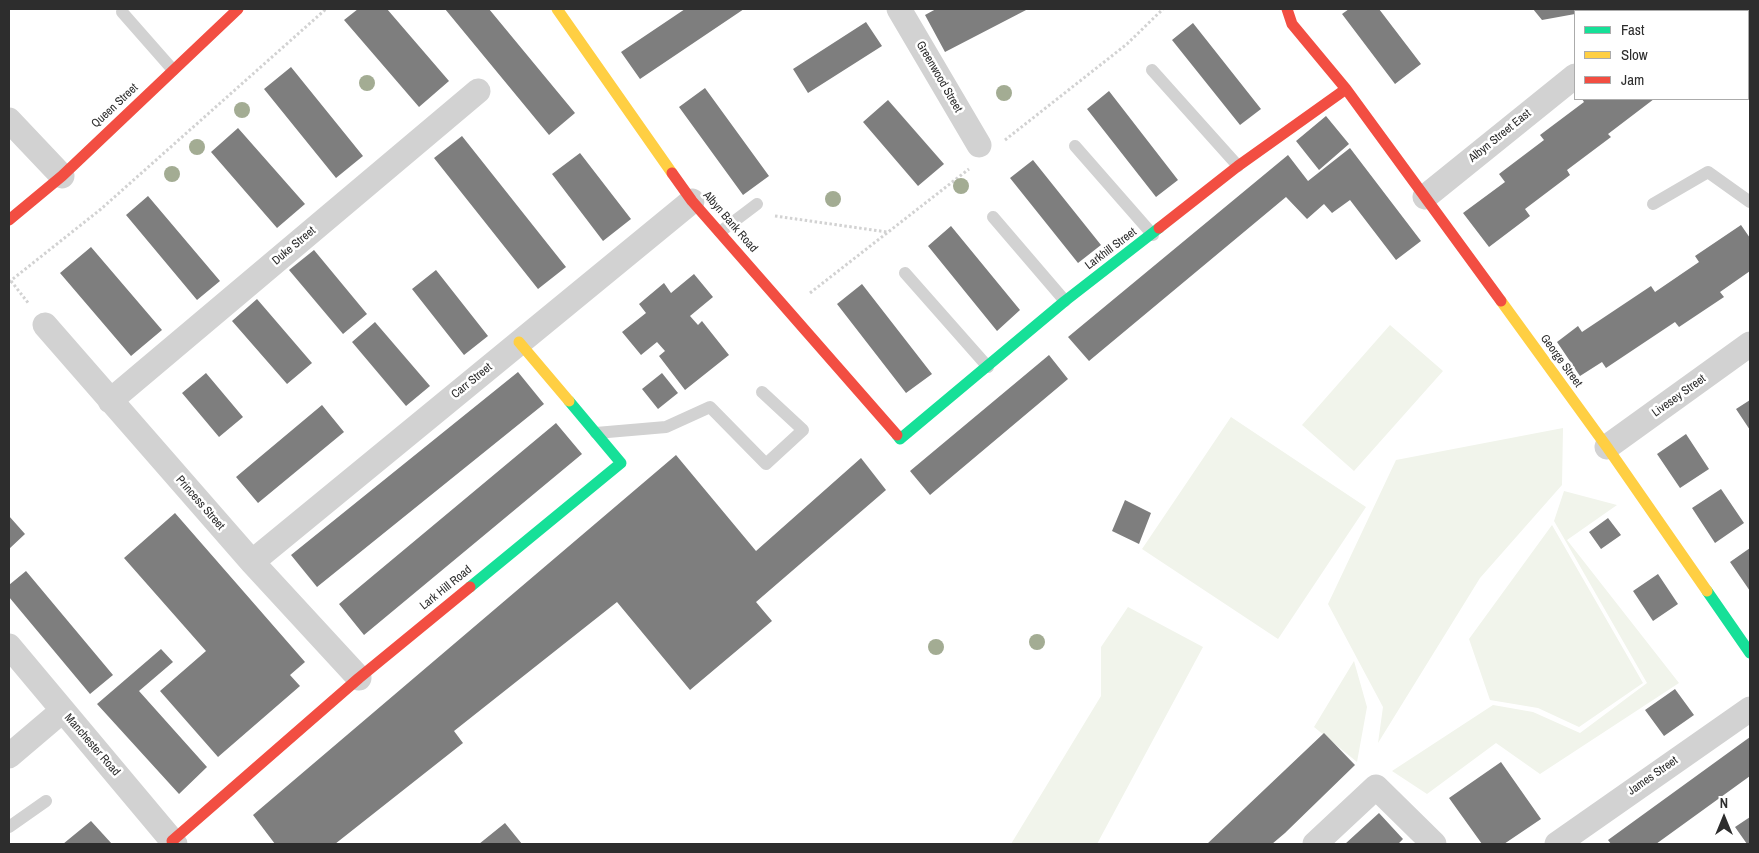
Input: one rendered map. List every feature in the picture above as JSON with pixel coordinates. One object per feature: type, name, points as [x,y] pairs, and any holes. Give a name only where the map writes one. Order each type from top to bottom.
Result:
[{"type":"street","name":"Queen Street","points":[[9,220],[62,176],[238,9]]},
{"type":"street","name":"Albyn Bank Road","points":[[557,9],[692,201],[900,439]]},
{"type":"street","name":"Greenwood Street","points":[[898,9],[979,145]]},
{"type":"street","name":"George Street","points":[[1287,9],[1292,24],[1346,89],[1425,197],[1607,447],[1750,653]]},
{"type":"street","name":"Albyn Street East","points":[[1425,197],[1574,77]]},
{"type":"street","name":"Larkhill Street","points":[[900,439],[1065,301],[1153,235],[1238,166],[1346,89]]},
{"type":"street","name":"Duke Street","points":[[110,401],[478,91]]},
{"type":"street","points":[[9,120],[62,176]]},
{"type":"street","name":"Carr Street","points":[[252,562],[692,201]]},
{"type":"street","name":"Princess Street","points":[[45,325],[252,562],[359,678]]},
{"type":"street","name":"Lark Hill Road","points":[[174,842],[359,678],[620,463],[519,342]]},
{"type":"street","name":"Livesey Street","points":[[1607,447],[1750,344]]},
{"type":"street","name":"Manchester Road","points":[[9,646],[174,842]]},
{"type":"street","name":"James Street","points":[[1561,843],[1750,709]]},
{"type":"street","points":[[9,756],[62,711]]},
{"type":"street","points":[[1315,844],[1376,787],[1434,844]]},
{"type":"lane","points":[[122,12],[173,70]]},
{"type":"lane","points":[[1152,70],[1238,166]]},
{"type":"lane","points":[[1075,146],[1153,235]]},
{"type":"lane","points":[[1653,204],[1708,172],[1750,202]]},
{"type":"lane","points":[[720,232],[757,204]]},
{"type":"lane","points":[[993,217],[1065,301]]},
{"type":"lane","points":[[905,273],[988,367]]},
{"type":"lane","points":[[596,432],[666,427],[710,407],[766,464],[803,430],[762,392]]},
{"type":"lane","points":[[9,827],[46,802]]},
{"type":"path","points":[[9,282],[101,209],[326,9]]},
{"type":"path","points":[[745,212],[888,232]]},
{"type":"shaded area","points":[[1390,325],[1443,371],[1354,471],[1302,425]]},
{"type":"shaded area","points":[[1231,417],[1366,507],[1278,639],[1142,549]]},
{"type":"shaded area","points":[[1563,428],[1562,485],[1480,578],[1378,743],[1383,707],[1328,604],[1396,460]]},
{"type":"shaded area","points":[[1564,491],[1617,505],[1567,540],[1679,683],[1540,774],[1496,743],[1427,794],[1392,771],[1493,705],[1533,712],[1580,733],[1647,683],[1554,521]]},
{"type":"shaded area","points":[[1552,525],[1643,683],[1579,727],[1538,708],[1490,700],[1469,639]]},
{"type":"shaded area","points":[[1128,607],[1203,647],[1097,844],[1011,844],[1101,696],[1101,647]]},
{"type":"shaded area","points":[[1354,661],[1367,707],[1357,762],[1314,727]]},
{"type":"building","points":[[358,9],[387,9],[449,81],[419,107],[344,20]]},
{"type":"building","points":[[445,9],[489,9],[575,113],[549,135]]},
{"type":"building","points":[[685,9],[744,9],[640,79],[621,52]]},
{"type":"building","points":[[936,9],[1028,9],[945,52],[925,15]]},
{"type":"building","points":[[1349,9],[1379,9],[1421,64],[1395,84],[1342,14]]},
{"type":"building","points":[[1533,9],[1596,9],[1574,10],[1574,14],[1542,20]]},
{"type":"building","points":[[866,22],[882,46],[808,93],[793,69]]},
{"type":"building","points":[[1193,23],[1261,109],[1240,125],[1172,40]]},
{"type":"building","points":[[291,67],[363,156],[336,178],[264,89]]},
{"type":"building","points":[[705,88],[769,176],[743,195],[679,107]]},
{"type":"building","points":[[1109,91],[1178,180],[1156,197],[1087,109]]},
{"type":"building","points":[[888,100],[944,164],[918,186],[863,122]]},
{"type":"building","points":[[1583,100],[1653,100],[1608,134],[1611,137],[1567,170],[1570,175],[1525,209],[1530,216],[1489,247],[1463,213],[1505,182],[1499,174],[1544,140],[1540,135],[1584,102]]},
{"type":"building","points":[[1326,116],[1349,144],[1319,170],[1296,141]]},
{"type":"building","points":[[238,128],[305,204],[277,228],[211,152]]},
{"type":"building","points":[[462,136],[566,267],[538,289],[434,158]]},
{"type":"building","points":[[1350,148],[1421,241],[1396,260],[1350,200],[1332,213],[1324,204],[1307,219],[1286,197],[1089,361],[1068,337],[1288,155],[1308,181]]},
{"type":"building","points":[[580,153],[631,219],[603,241],[552,174]]},
{"type":"building","points":[[1033,160],[1101,245],[1078,263],[1010,178]]},
{"type":"building","points":[[148,196],[220,281],[197,300],[126,215]]},
{"type":"building","points":[[1741,225],[1750,238],[1750,271],[1720,292],[1724,297],[1679,327],[1675,322],[1606,368],[1602,362],[1580,376],[1557,342],[1578,326],[1582,332],[1651,286],[1655,292],[1699,262],[1695,256]]},
{"type":"building","points":[[951,226],[1020,310],[997,331],[928,246]]},
{"type":"building","points":[[91,247],[162,330],[131,356],[60,273]]},
{"type":"building","points":[[314,250],[367,314],[343,334],[289,270]]},
{"type":"building","points":[[436,270],[488,336],[464,355],[412,289]]},
{"type":"building","points":[[694,274],[713,297],[690,316],[698,325],[702,321],[729,355],[685,390],[659,356],[665,351],[657,342],[641,355],[622,332],[646,313],[639,304],[664,283],[671,293]]},
{"type":"building","points":[[862,284],[932,374],[906,393],[837,304]]},
{"type":"building","points":[[257,299],[312,363],[287,384],[232,321]]},
{"type":"building","points":[[375,322],[430,386],[406,406],[352,342]]},
{"type":"building","points":[[1049,355],[1068,379],[930,495],[910,471]]},
{"type":"building","points":[[518,372],[544,404],[317,587],[291,555]]},
{"type":"building","points":[[206,373],[243,417],[219,437],[182,393]]},
{"type":"building","points":[[662,373],[678,393],[658,409],[642,389]]},
{"type":"building","points":[[1750,400],[1750,430],[1736,409]]},
{"type":"building","points":[[322,405],[344,432],[258,503],[236,477]]},
{"type":"building","points":[[556,423],[582,454],[364,635],[339,604]]},
{"type":"building","points":[[1686,434],[1709,469],[1680,488],[1657,454]]},
{"type":"building","points":[[676,455],[756,551],[861,458],[886,490],[756,602],[772,621],[690,690],[617,602],[454,731],[463,743],[335,844],[275,844],[253,815]]},
{"type":"building","points":[[1721,489],[1744,523],[1715,543],[1692,508]]},
{"type":"building","points":[[1125,500],[1151,513],[1139,544],[1112,531]]},
{"type":"building","points":[[175,513],[305,662],[290,675],[300,686],[218,757],[160,691],[206,651],[124,558]]},
{"type":"building","points":[[9,516],[25,534],[9,549]]},
{"type":"building","points":[[1608,518],[1621,535],[1601,549],[1589,532]]},
{"type":"building","points":[[1750,548],[1750,591],[1730,562]]},
{"type":"building","points":[[26,571],[113,675],[90,694],[9,597],[9,585]]},
{"type":"building","points":[[1658,574],[1678,604],[1653,621],[1633,591]]},
{"type":"building","points":[[161,649],[173,662],[139,691],[207,767],[179,794],[97,704]]},
{"type":"building","points":[[1675,689],[1694,715],[1664,736],[1645,710]]},
{"type":"building","points":[[1324,733],[1355,765],[1285,833],[1272,844],[1207,844]]},
{"type":"building","points":[[1750,737],[1750,776],[1656,844],[1611,844],[1608,840]]},
{"type":"building","points":[[1501,762],[1541,819],[1504,844],[1482,844],[1449,798]]},
{"type":"building","points":[[1379,813],[1403,839],[1398,844],[1345,844]]},
{"type":"building","points":[[1750,817],[1750,844],[1747,844],[1735,827]]},
{"type":"building","points":[[91,821],[112,844],[63,844]]},
{"type":"building","points":[[505,823],[522,844],[479,844]]},
{"type":"traffic: fast","points":[[897,435],[900,439],[1065,301],[1159,228]]},
{"type":"traffic: fast","points":[[470,587],[621,463],[569,401]]},
{"type":"traffic: fast","points":[[1707,591],[1750,653]]},
{"type":"traffic: slow","points":[[557,9],[672,173]]},
{"type":"traffic: slow","points":[[1501,301],[1607,447],[1707,591]]},
{"type":"traffic: slow","points":[[519,342],[569,401]]},
{"type":"traffic: jam","points":[[9,220],[62,176],[238,9]]},
{"type":"traffic: jam","points":[[1287,9],[1292,24],[1346,89],[1501,301]]},
{"type":"traffic: jam","points":[[1159,228],[1238,166],[1346,89]]},
{"type":"traffic: jam","points":[[672,173],[692,201],[897,435]]},
{"type":"traffic: jam","points":[[172,841],[359,678],[470,587]]}]
